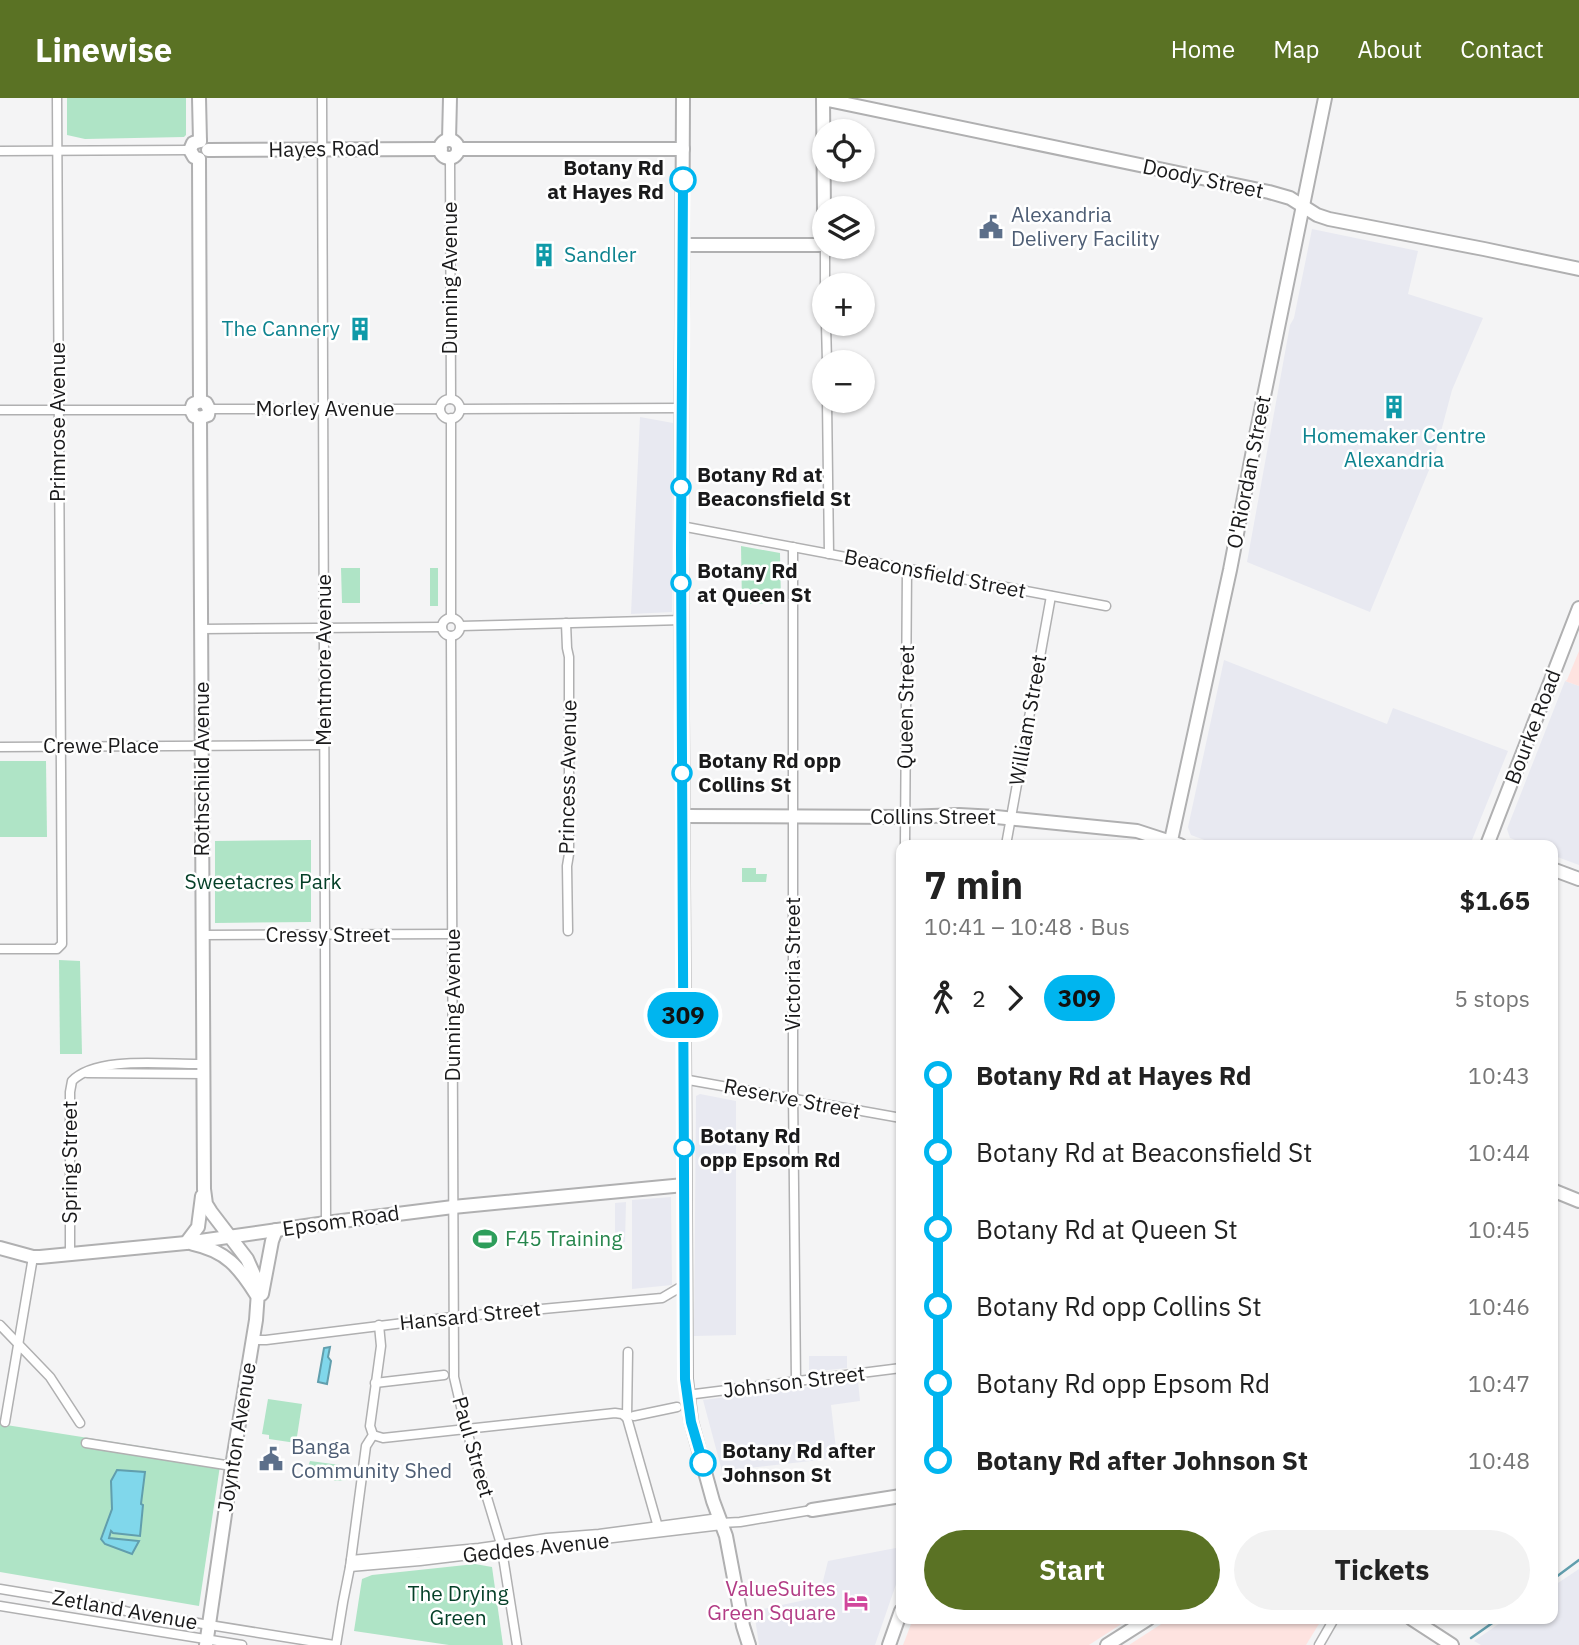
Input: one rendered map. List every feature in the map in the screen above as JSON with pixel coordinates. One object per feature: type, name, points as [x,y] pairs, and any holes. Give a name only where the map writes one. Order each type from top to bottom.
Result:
[{"type":"street","name":"Primrose Avenue","points":[[0,949],[57,949],[62,944],[57,98]]},
{"type":"street","name":"Rothschild Avenue","points":[[199,98],[204,1182],[205,1199],[209,1209],[230,1237]]},
{"type":"street","name":"Mentmore Avenue","points":[[322,98],[326,1223]]},
{"type":"street","name":"Dunning Avenue","points":[[450,98],[451,399]]},
{"type":"street","points":[[683,98],[681,526],[684,1285],[687,1395],[691,1422],[732,1565],[749,1645]]},
{"type":"street","points":[[823,98],[824,196]]},
{"type":"street","name":"Doody Street","points":[[823,98],[1269,192],[1290,198],[1317,215],[1329,219],[1579,269]]},
{"type":"street","name":"O'Riordan Street","points":[[1174,840],[1325,98]]},
{"type":"street","name":"Hayes Road","points":[[0,151],[683,149]]},
{"type":"street","points":[[682,245],[812,246]]},
{"type":"street","points":[[451,399],[457,402],[460,409],[457,416],[451,418],[442,415],[440,409],[443,402],[451,399]]},
{"type":"street","points":[[460,409],[682,408]]},
{"type":"street","name":"Morley Avenue","points":[[0,410],[440,409]]},
{"type":"street","points":[[827,413],[829,554]]},
{"type":"street","points":[[451,418],[452,617]]},
{"type":"street","name":"Beaconsfield Street","points":[[681,526],[1105,606]]},
{"type":"street","name":"Victoria Street","points":[[793,547],[796,1382]]},
{"type":"street","name":"Queen Street","points":[[905,840],[907,568]]},
{"type":"street","name":"William Street","points":[[1007,840],[1051,596]]},
{"type":"street","name":"Bourke Road","points":[[1491,840],[1579,608]]},
{"type":"street","points":[[442,627],[445,620],[452,617],[457,619],[461,626]]},
{"type":"street","points":[[461,626],[682,620]]},
{"type":"street","name":"Princess Avenue","points":[[566,623],[566,648],[569,657],[568,931]]},
{"type":"street","points":[[442,627],[446,634],[451,636],[458,633],[461,626]]},
{"type":"street","points":[[202,629],[442,627]]},
{"type":"street","name":"Dunning Avenue","points":[[451,636],[455,1373]]},
{"type":"street","name":"Crewe Place","points":[[0,747],[324,745]]},
{"type":"street","name":"Collins Street","points":[[683,816],[959,815],[1137,831],[1162,840]]},
{"type":"street","points":[[1558,871],[1579,879]]},
{"type":"street","name":"Cressy Street","points":[[202,935],[453,934]]},
{"type":"street","points":[[80,1074],[107,1064],[203,1069]]},
{"type":"street","points":[[142,1064],[158,1074]]},
{"type":"street","points":[[80,1074],[158,1074],[203,1069]]},
{"type":"street","name":"Spring Street","points":[[70,1254],[69,1092],[71,1082],[80,1074]]},
{"type":"street","name":"Reserve Street","points":[[683,1079],[896,1117]]},
{"type":"street","points":[[204,1182],[198,1227],[186,1243],[214,1250],[230,1260],[258,1297]]},
{"type":"street","name":"Epsom Road","points":[[0,1248],[33,1257],[70,1254],[186,1243],[453,1207],[684,1185]]},
{"type":"street","points":[[1558,1192],[1579,1201]]},
{"type":"street","points":[[257,1312],[276,1230]]},
{"type":"street","name":"Joynton Avenue","points":[[207,1642],[258,1297],[256,1279],[250,1265],[230,1237]]},
{"type":"street","points":[[5,1422],[33,1257]]},
{"type":"street","name":"Hansard Street","points":[[253,1340],[454,1317],[662,1298],[684,1285]]},
{"type":"street","points":[[0,1325],[50,1377],[80,1423]]},
{"type":"street","points":[[379,1325],[381,1346],[370,1427],[373,1434],[381,1438],[615,1413],[630,1417],[677,1407]]},
{"type":"street","points":[[628,1352],[630,1417],[658,1527]]},
{"type":"street","name":"Johnson Street","points":[[687,1395],[896,1369]]},
{"type":"street","name":"Paul Street","points":[[455,1373],[466,1428],[501,1548],[517,1645]]},
{"type":"street","points":[[375,1383],[444,1375]]},
{"type":"street","points":[[335,1645],[351,1564],[366,1446],[373,1434]]},
{"type":"street","points":[[90,1443],[232,1466]]},
{"type":"street","points":[[721,1522],[740,1522],[896,1497]]},
{"type":"street","name":"Geddes Avenue","points":[[501,1548],[547,1538],[721,1522]]},
{"type":"street","name":"Geddes Avenue","points":[[351,1564],[448,1551],[605,1540],[721,1522]]},
{"type":"street","name":"Zetland Avenue","points":[[0,1589],[335,1645]]},
{"type":"street","name":"Zetland Avenue","points":[[0,1606],[207,1642],[242,1645]]},
{"type":"street","points":[[889,1645],[896,1624]]},
{"type":"street","points":[[1107,1645],[1141,1624]]},
{"type":"street","points":[[1319,1645],[1331,1624]]},
{"type":"street","points":[[1420,1624],[1452,1645]]},
{"type":"street","points":[[743,1626],[743,1645]]},
{"type":"shaded area","points":[[1312,229],[1418,251],[1408,294],[1483,318],[1452,390],[1434,458],[1370,612],[1247,562],[1290,325],[1294,318]]},
{"type":"shaded area","points":[[640,417],[673,423],[672,612],[631,614]]},
{"type":"shaded area","points":[[1579,651],[1579,686],[1565,681]]},
{"type":"shaded area","points":[[1224,660],[1387,724],[1393,708],[1508,751],[1472,840],[1204,840],[1191,835],[1188,827]]},
{"type":"shaded area","points":[[1565,681],[1579,686],[1579,865],[1558,857],[1558,840],[1515,840],[1510,838],[1507,829]]},
{"type":"shaded area","points":[[700,1094],[736,1101],[736,1335],[694,1336],[696,1096]]},
{"type":"shaded area","points":[[671,1197],[672,1285],[632,1289],[632,1200]]},
{"type":"shaded area","points":[[626,1202],[625,1242],[615,1243],[615,1203]]},
{"type":"shaded area","points":[[809,1356],[847,1356],[847,1368],[809,1372]]},
{"type":"shaded area","points":[[858,1381],[860,1401],[831,1405],[837,1458],[722,1471],[703,1400]]},
{"type":"shaded area","points":[[896,1548],[896,1584],[875,1645],[759,1645],[754,1611],[819,1597],[828,1561]]},
{"type":"shaded area","points":[[1579,1569],[1579,1645],[1481,1645],[1474,1641],[1499,1624],[1558,1624],[1558,1583]]},
{"type":"shaded area","points":[[911,1624],[1121,1624],[1089,1645],[903,1645]]},
{"type":"shaded area","points":[[1161,1624],[1319,1624],[1306,1645],[1129,1645]]},
{"type":"green space","points":[[67,98],[186,98],[186,135],[85,139],[67,135]]},
{"type":"green space","points":[[741,546],[780,553],[781,603],[742,604]]},
{"type":"green space","points":[[341,568],[360,568],[360,603],[342,603]]},
{"type":"green space","points":[[430,568],[438,568],[438,606],[430,606]]},
{"type":"green space","points":[[0,761],[46,761],[47,837],[0,837]]},
{"type":"green space","name":"Sweetacres Park","points":[[311,840],[311,922],[215,923],[215,841]]},
{"type":"green space","points":[[742,868],[756,868],[756,874],[767,874],[766,882],[742,882]]},
{"type":"green space","points":[[59,960],[80,961],[82,1054],[60,1054]]},
{"type":"green space","points":[[268,1399],[302,1404],[296,1443],[269,1439],[269,1435],[262,1434]]},
{"type":"green space","points":[[0,1424],[221,1459],[199,1606],[0,1572]]},
{"type":"green space","points":[[310,1461],[348,1466],[346,1480],[335,1481],[330,1475],[315,1473],[308,1467]]},
{"type":"green space","name":"The Drying Green","points":[[475,1564],[492,1567],[503,1645],[449,1645],[354,1631],[362,1579],[372,1575]]},
{"type":"water","points":[[330,1347],[328,1357],[331,1361],[327,1384],[318,1382],[324,1348]]},
{"type":"water","points":[[117,1470],[145,1472],[140,1536],[111,1531],[109,1538],[139,1541],[132,1554],[105,1544],[101,1539],[112,1509],[111,1481]]},
{"type":"waterway","points":[[1558,1576],[1579,1560]]},
{"type":"waterway","points":[[1471,1638],[1491,1624]]},
{"type":"bus line","name":"309","points":[[683,180],[681,550],[685,1379],[691,1422],[703,1463]]},
{"type":"place","name":"Botany Rd at Hayes Rd","points":[[683,180]]},
{"type":"place","name":"Alexandria Delivery Facility","points":[[991,227]]},
{"type":"place","name":"Sandler","points":[[544,255]]},
{"type":"place","name":"The Cannery","points":[[360,329]]},
{"type":"place","name":"Homemaker Centre Alexandria","points":[[1394,407]]},
{"type":"place","name":"Botany Rd at Beaconsfield St","points":[[681,487]]},
{"type":"place","name":"Botany Rd at Queen St","points":[[681,583]]},
{"type":"place","name":"Botany Rd opp Collins St","points":[[682,773]]},
{"type":"place","name":"Botany Rd opp Epsom Rd","points":[[684,1148]]},
{"type":"place","name":"F45 Training","points":[[485,1239]]},
{"type":"place","name":"Banga Community Shed","points":[[271,1459]]},
{"type":"place","name":"Botany Rd after Johnson St","points":[[703,1463]]},
{"type":"place","name":"ValueSuites Green Square","points":[[856,1601]]}]
